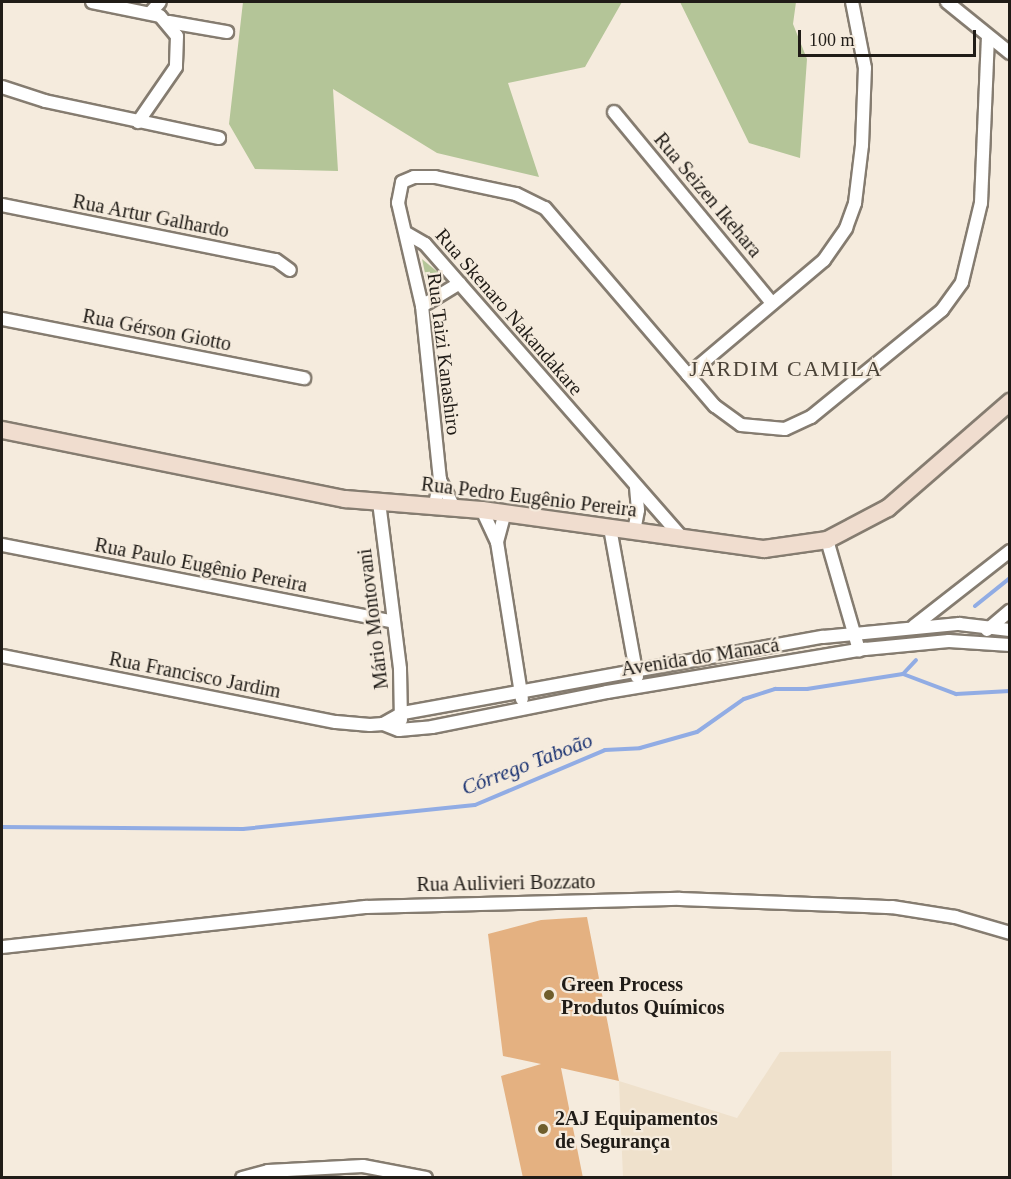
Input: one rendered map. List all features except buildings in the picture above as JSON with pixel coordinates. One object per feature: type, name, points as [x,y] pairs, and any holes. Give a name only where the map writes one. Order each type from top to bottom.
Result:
[{"type":"street","points":[[92,2],[151,12],[169,22],[227,32]]},
{"type":"street","points":[[151,12],[160,2]]},
{"type":"street","points":[[688,375],[836,246],[855,203],[862,145],[865,68],[852,2]]},
{"type":"street","points":[[947,2],[1010,53]]},
{"type":"street","points":[[138,122],[176,67],[180,46],[169,22]]},
{"type":"street","name":"Rua Skenaro Nakandakare","points":[[683,539],[425,244],[406,233],[397,197],[408,179],[435,177],[531,201],[557,219],[715,406],[741,425],[785,429],[811,417],[942,310],[962,282],[975,241],[981,204],[988,36]]},
{"type":"street","points":[[2,87],[138,122],[219,138]]},
{"type":"street","name":"Rua Seizen Ikehara","points":[[614,112],[772,303]]},
{"type":"street","name":"Rua Artur Galhardo","points":[[2,205],[276,260],[290,270]]},
{"type":"street","name":"Rua Taizi Kanashiro","points":[[406,233],[422,306],[440,480],[435,504]]},
{"type":"street","points":[[422,306],[460,283]]},
{"type":"street","name":"Rua Gérson Giotto","points":[[2,319],[304,378]]},
{"type":"street","name":"Rua Pedro Eugênio Pereira","points":[[2,430],[321,494],[379,502],[453,506],[764,549],[827,540],[888,508],[1010,402]]},
{"type":"street","name":"Rua Taizi Kanashiro","points":[[440,480],[453,506]]},
{"type":"street","points":[[633,531],[638,510],[636,486]]},
{"type":"street","name":"Mário Montovani","points":[[379,502],[403,713],[399,730]]},
{"type":"street","points":[[482,510],[497,542],[523,709]]},
{"type":"street","points":[[497,542],[505,513]]},
{"type":"street","points":[[610,528],[639,686]]},
{"type":"street","points":[[827,540],[859,650]]},
{"type":"street","name":"Rua Paulo Eugênio Pereira","points":[[2,545],[393,622]]},
{"type":"street","points":[[913,627],[1010,551]]},
{"type":"street","points":[[947,602],[938,625],[949,641]]},
{"type":"street","points":[[974,640],[1010,611]]},
{"type":"street","name":"Avenida do Manacá","points":[[403,713],[635,670],[854,633],[938,625],[1010,630]]},
{"type":"street","name":"Avenida do Manacá","points":[[399,730],[432,727],[639,686],[859,650],[974,640],[1010,645]]},
{"type":"street","name":"Rua Francisco Jardim","points":[[2,656],[336,722],[383,724],[399,730]]},
{"type":"street","points":[[383,724],[403,713]]},
{"type":"street","name":"Rua Aulivieri Bozzato","points":[[2,947],[366,908],[656,899],[892,907],[955,917],[1010,933]]},
{"type":"street","points":[[242,1178],[268,1171],[363,1166],[426,1178]]},
{"type":"shaded area","points":[[891,1051],[892,1177],[623,1177],[619,1081],[737,1118],[780,1052]]},
{"type":"green space","points":[[243,2],[622,2],[585,67],[508,83],[539,177],[437,153],[333,89],[338,171],[255,169],[229,124]]},
{"type":"green space","points":[[680,2],[796,2],[793,24],[807,59],[800,158],[749,143]]},
{"type":"green space","points":[[422,259],[446,279],[428,287]]},
{"type":"waterway","points":[[975,606],[1010,578]]},
{"type":"waterway","points":[[903,674],[916,660]]},
{"type":"waterway","name":"Córrego Taboão","points":[[2,827],[243,829],[475,805],[605,750],[640,748],[697,732],[744,699],[775,689],[807,689],[903,674],[956,694],[1010,691]]},
{"type":"place","name":"Green Process Produtos Químicos","points":[[549,995]]},
{"type":"place","name":"2AJ Equipamentos de Segurança","points":[[543,1129]]},
{"type":"district","name":"JARDIM CAMILA","points":[[786,369]]}]
